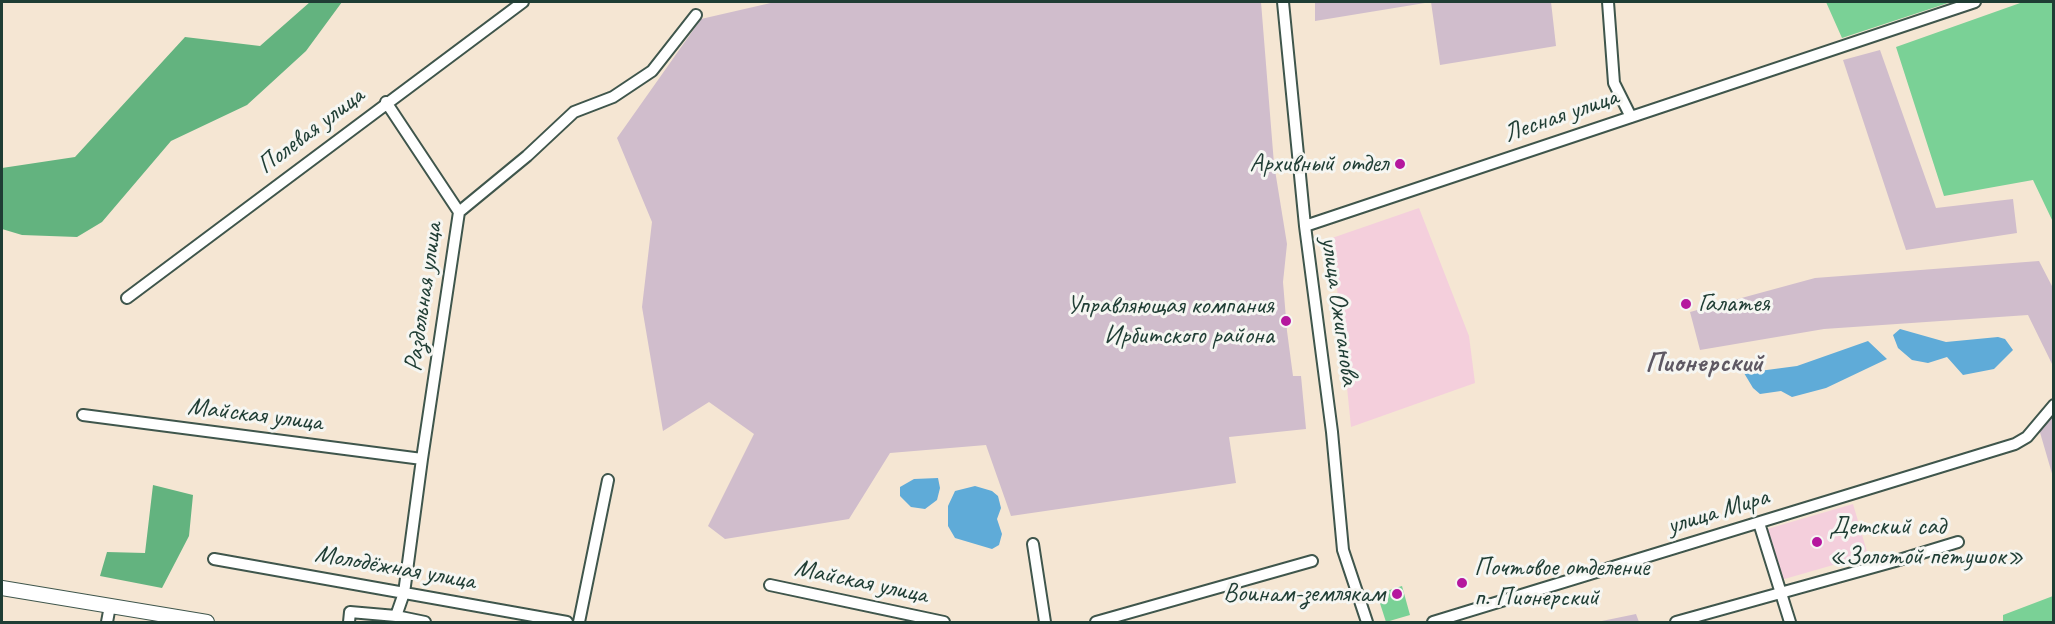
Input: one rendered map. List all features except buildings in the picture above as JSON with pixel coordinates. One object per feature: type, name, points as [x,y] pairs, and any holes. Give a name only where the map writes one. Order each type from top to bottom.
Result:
[{"type":"main road","points":[[2,588],[207,622]]},
{"type":"street","name":"Полевая улица","points":[[127,298],[386,102],[523,2]]},
{"type":"street","name":"улица Ожиганова","points":[[1282,2],[1305,226],[1332,432],[1343,550],[1367,622]]},
{"type":"street","points":[[1608,2],[1614,82],[1631,117]]},
{"type":"street","name":"Лесная улица","points":[[1305,226],[1975,2]]},
{"type":"street","name":"Раздольная улица","points":[[396,616],[404,593],[459,212],[527,156],[574,112],[613,97],[652,71],[696,15]]},
{"type":"street","points":[[386,102],[459,212]]},
{"type":"street","name":"улица Мира","points":[[1433,622],[2015,444],[2027,437],[2054,405]]},
{"type":"street","name":"Майская улица","points":[[83,415],[422,459]]},
{"type":"street","points":[[579,622],[608,480]]},
{"type":"street","points":[[1759,523],[1790,622]]},
{"type":"street","points":[[1676,622],[1958,542]]},
{"type":"street","points":[[1033,544],[1045,622]]},
{"type":"street","name":"Молодёжная улица","points":[[214,559],[567,622]]},
{"type":"street","points":[[1096,622],[1312,561]]},
{"type":"street","name":"Майская улица","points":[[770,585],[944,622]]},
{"type":"street","points":[[107,622],[110,606]]},
{"type":"street","points":[[349,622],[350,612],[396,616],[424,622]]},
{"type":"shaded area","points":[[775,2],[1261,2],[1274,164],[1287,244],[1283,282],[1287,331],[1293,376],[1301,376],[1306,429],[1229,437],[1236,483],[1011,516],[986,445],[890,453],[849,519],[725,539],[708,526],[754,434],[709,402],[663,431],[642,307],[652,222],[617,138],[701,19]]},
{"type":"shaded area","points":[[1315,2],[1431,2],[1315,21]]},
{"type":"shaded area","points":[[1431,2],[1551,2],[1556,46],[1440,65]]},
{"type":"shaded area","points":[[1880,50],[1936,208],[2013,199],[2017,233],[1906,250],[1843,60]]},
{"type":"shaded area","points":[[1419,208],[1469,336],[1475,383],[1351,427],[1332,238]]},
{"type":"shaded area","points":[[2039,261],[2053,288],[2053,366],[2028,315],[1824,329],[1700,350],[1690,312],[1815,278]]},
{"type":"shaded area","points":[[2053,411],[2053,477],[2039,429]]},
{"type":"shaded area","name":"Детский сад «Золотой петушок»","points":[[1853,504],[1868,555],[1781,580],[1767,529]]},
{"type":"shaded area","points":[[1636,614],[1639,622],[1597,622]]},
{"type":"green space","points":[[310,2],[342,2],[306,51],[247,105],[171,141],[102,222],[77,237],[22,235],[2,229],[2,168],[75,157],[185,37],[260,46]]},
{"type":"green space","points":[[1826,2],[1951,2],[1842,38]]},
{"type":"green space","points":[[2023,2],[2053,2],[2053,222],[2033,180],[1944,196],[1896,47]]},
{"type":"green space","points":[[153,485],[193,495],[189,536],[162,588],[100,576],[107,552],[145,553]]},
{"type":"green space","points":[[1402,586],[1410,615],[1386,622],[1377,594]]},
{"type":"green space","points":[[2053,596],[2053,622],[2003,622],[2003,615]]},
{"type":"water","points":[[1900,329],[1946,342],[1998,337],[2005,339],[2013,350],[1994,369],[1963,375],[1947,357],[1928,363],[1912,360],[1898,348],[1893,335]]},
{"type":"water","points":[[1868,341],[1887,359],[1826,388],[1792,397],[1781,391],[1760,394],[1753,388],[1744,373],[1797,366]]},
{"type":"water","points":[[938,478],[940,488],[937,500],[925,509],[911,507],[900,496],[900,487],[914,479]]},
{"type":"water","points":[[975,486],[992,491],[998,496],[1001,508],[997,519],[1002,534],[999,545],[992,549],[955,538],[948,526],[948,506],[955,491]]},
{"type":"place","name":"Архивный отдел","points":[[1400,164]]},
{"type":"place","name":"Галатея","points":[[1686,304]]},
{"type":"place","name":"Управляющая компания Ирбитского района","points":[[1286,321]]},
{"type":"place","name":"Детский сад «Золотой петушок»","points":[[1817,542]]},
{"type":"place","name":"Почтовое отделение п. Пионерский","points":[[1462,583]]},
{"type":"place","name":"Воинам-землякам","points":[[1397,594]]},
{"type":"district","name":"Пионерский","points":[[1704,364]]}]
